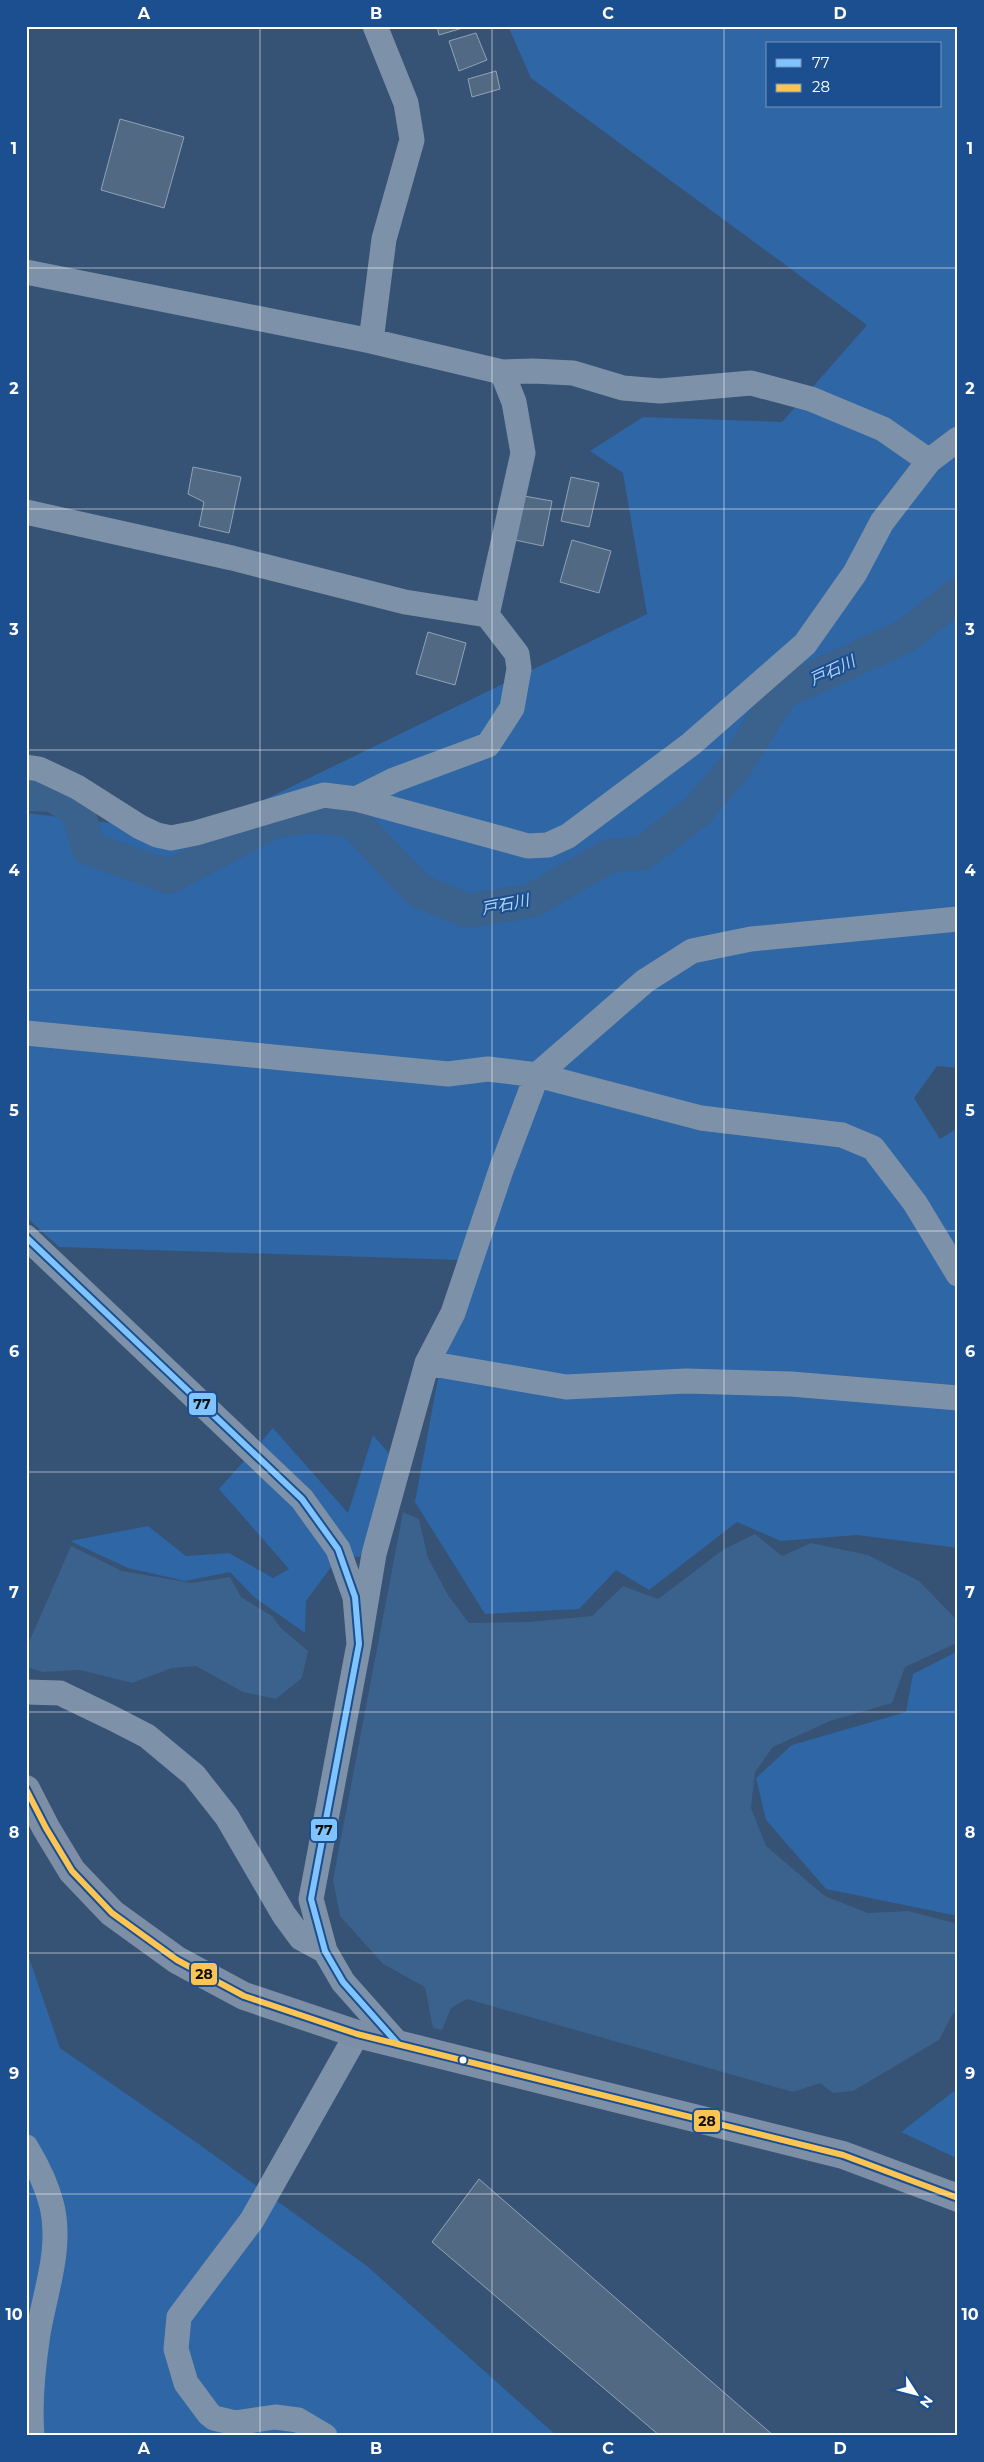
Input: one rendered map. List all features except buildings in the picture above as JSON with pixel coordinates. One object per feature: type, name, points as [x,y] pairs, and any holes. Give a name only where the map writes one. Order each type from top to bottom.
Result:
[{"type":"main road","points":[[26,1789],[46,1828],[72,1871],[112,1914],[177,1960],[244,1996],[357,2034],[842,2156],[958,2198]]},
{"type":"street","points":[[371,341],[384,238],[412,140],[406,103],[375,26]]},
{"type":"street","points":[[26,272],[371,341],[502,372],[573,373],[623,388],[660,391],[751,383],[811,399],[883,429],[930,460]]},
{"type":"street","points":[[487,615],[524,454],[514,402],[502,372]]},
{"type":"street","points":[[26,767],[40,769],[77,787],[140,827],[157,835],[171,838],[232,823],[324,795],[356,799],[528,846],[548,845],[568,836],[691,744],[805,644],[855,573],[882,522],[930,460],[958,439]]},
{"type":"street","points":[[26,512],[232,558],[406,602],[487,615],[517,654],[519,669],[512,708],[488,745],[394,780],[356,799]]},
{"type":"street","points":[[398,2044],[342,1982],[325,1951],[311,1899],[374,1554],[427,1363],[452,1313],[501,1170],[537,1075],[645,981],[692,951],[751,939],[958,919]]},
{"type":"street","points":[[26,1033],[448,1074],[488,1069],[537,1075],[701,1118],[842,1134],[873,1148],[915,1203],[958,1274]]},
{"type":"street","points":[[26,1237],[302,1499],[338,1549],[355,1597],[359,1644]]},
{"type":"street","points":[[427,1363],[566,1387],[686,1380],[791,1384],[958,1398]]},
{"type":"street","points":[[26,1692],[60,1693],[112,1718],[147,1736],[194,1776],[227,1817],[284,1915],[301,1938],[325,1951]]},
{"type":"street","points":[[325,2436],[298,2420],[274,2417],[235,2423],[214,2418],[186,2383],[176,2349],[180,2317],[252,2220],[357,2034]]},
{"type":"street","points":[[26,2147],[37,2166],[52,2207],[54,2257],[38,2335],[30,2414],[32,2436]]},
{"type":"shaded area","points":[[508,26],[958,26],[958,1068],[937,1066],[914,1098],[940,1139],[958,1128],[958,1548],[857,1535],[781,1541],[737,1522],[649,1590],[616,1570],[579,1609],[485,1614],[415,1502],[460,1260],[59,1247],[26,1217],[26,813],[196,833],[647,614],[623,473],[590,451],[643,417],[782,422],[867,325],[531,78]]},
{"type":"shaded area","points":[[273,1428],[348,1513],[373,1435],[392,1457],[360,1557],[340,1555],[306,1601],[305,1633],[254,1597],[230,1572],[185,1581],[128,1568],[70,1541],[148,1526],[186,1556],[229,1553],[273,1578],[289,1569],[219,1489]]},
{"type":"shaded area","points":[[403,1512],[419,1519],[428,1558],[448,1595],[469,1623],[529,1622],[592,1616],[623,1586],[658,1599],[724,1549],[755,1534],[782,1556],[811,1543],[868,1555],[919,1581],[956,1619],[957,1643],[905,1667],[892,1703],[830,1721],[773,1747],[755,1772],[751,1808],[766,1846],[825,1896],[868,1913],[908,1911],[958,1924],[958,2009],[952,2015],[939,2040],[853,2091],[833,2093],[820,2083],[793,2092],[467,1999],[451,2008],[442,2030],[433,2028],[425,1987],[383,1964],[340,1916],[333,1880]]},
{"type":"shaded area","points":[[71,1546],[122,1571],[192,1583],[230,1577],[241,1597],[272,1616],[281,1628],[308,1651],[302,1678],[276,1699],[243,1692],[196,1666],[172,1668],[132,1683],[80,1670],[43,1672],[26,1667],[26,1649]]},
{"type":"shaded area","points":[[958,1651],[958,1916],[826,1889],[766,1820],[756,1778],[792,1745],[906,1712],[913,1674]]},
{"type":"shaded area","points":[[26,1949],[60,2048],[200,2145],[367,2266],[557,2436],[26,2436]]},
{"type":"shaded area","points":[[958,2088],[958,2159],[901,2132]]},
{"type":"waterway","name":"戸石川","points":[[26,794],[52,795],[78,810],[88,848],[169,877],[273,822],[312,816],[352,820],[418,890],[467,911],[531,901],[609,856],[643,853],[697,811],[734,768],[781,693],[907,635],[958,595]]},
{"type":"transit line","name":"77","points":[[26,1237],[302,1499],[338,1549],[355,1597],[359,1644],[311,1899],[325,1951],[343,1982],[398,2044]]},
{"type":"transit line","name":"28","points":[[26,1789],[46,1828],[72,1871],[112,1913],[177,1960],[244,1996],[357,2034],[843,2155],[958,2198]]}]
